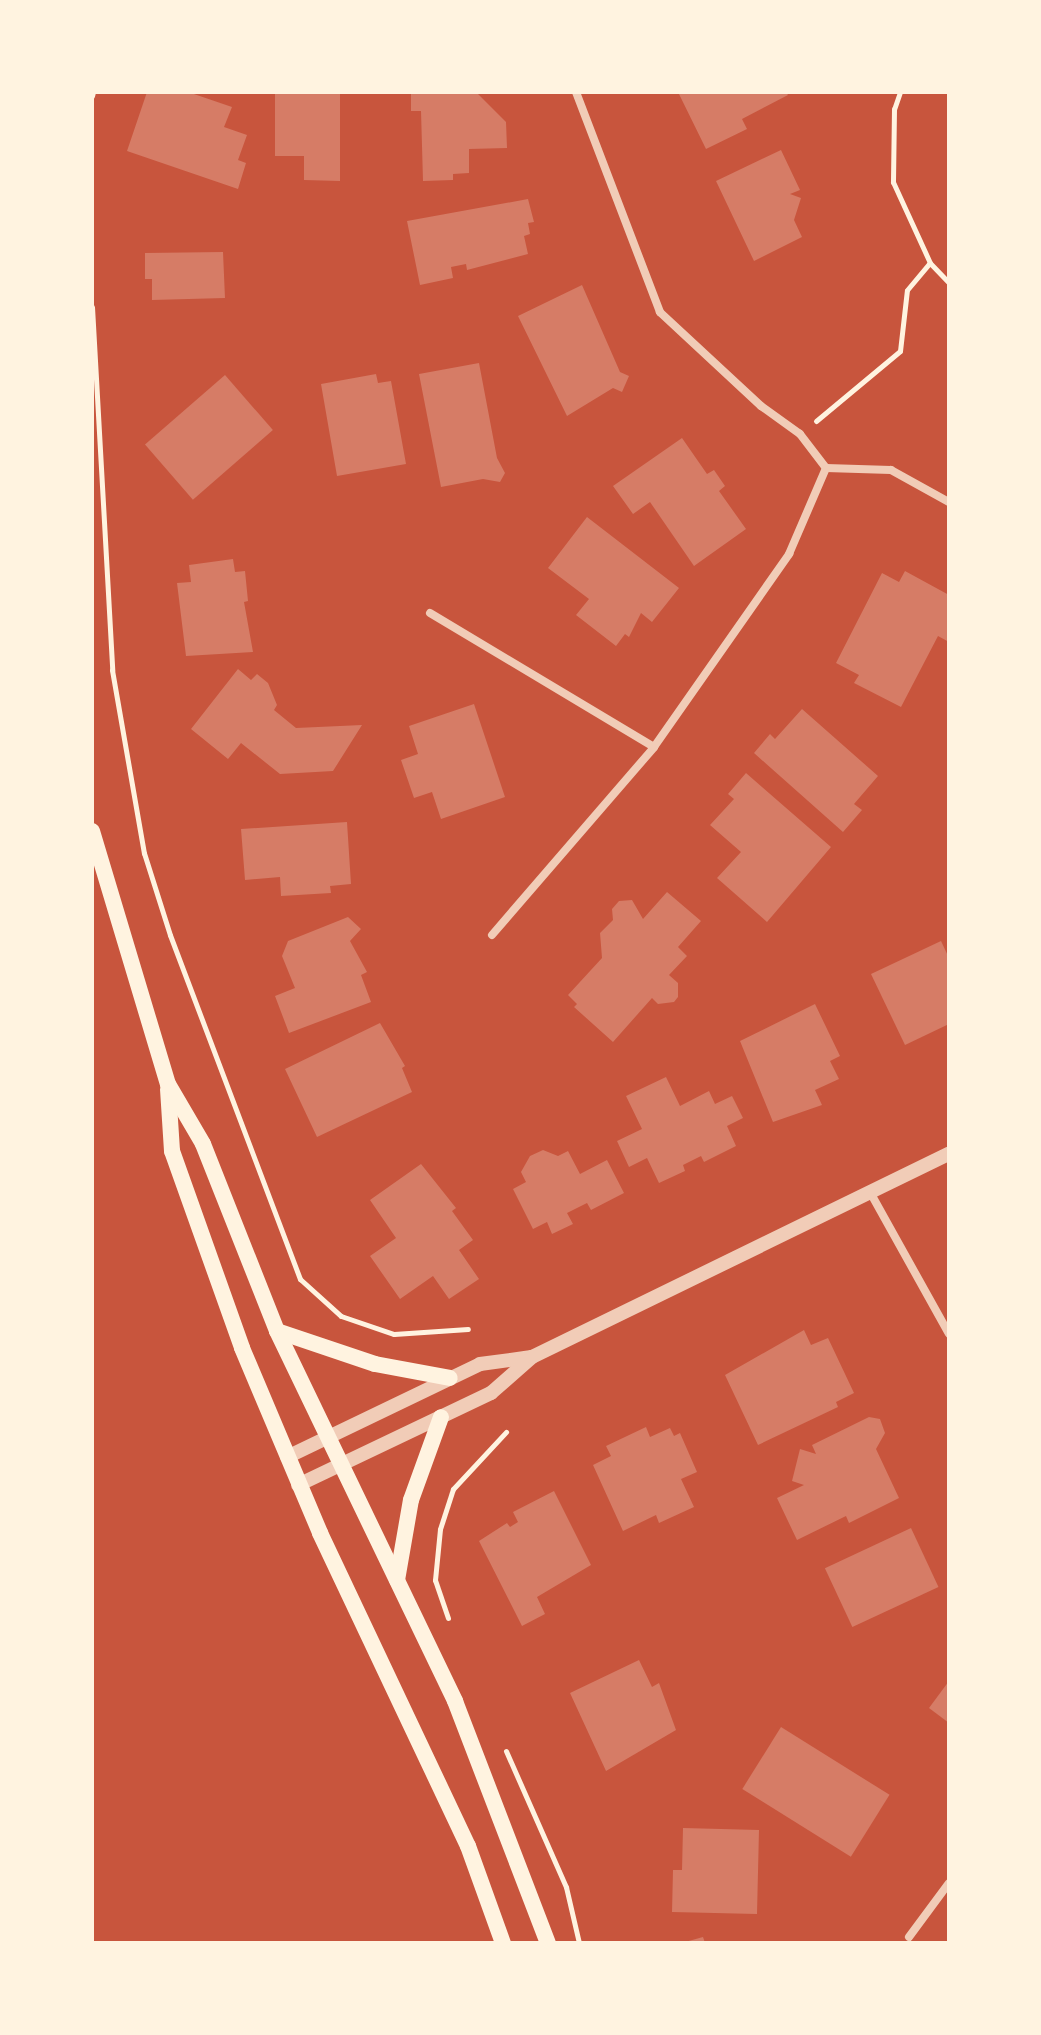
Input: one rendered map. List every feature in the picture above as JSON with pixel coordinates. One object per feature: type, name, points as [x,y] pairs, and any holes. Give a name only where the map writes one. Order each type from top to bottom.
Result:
[{"type":"main road","points":[[92,831],[168,1084],[172,1151],[298,1485],[443,1791],[503,1943]]},
{"type":"main road","points":[[168,1084],[203,1144],[277,1331],[397,1580],[508,1830],[548,1943]]},
{"type":"main road","points":[[277,1331],[375,1364],[450,1378]]},
{"type":"main road","points":[[397,1580],[411,1500],[441,1417]]},
{"type":"street","points":[[576,92],[660,312],[761,406],[800,434],[826,468]]},
{"type":"street","points":[[826,468],[891,470],[949,502]]},
{"type":"street","points":[[492,935],[654,747],[789,554],[826,468]]},
{"type":"street","points":[[430,613],[654,747]]},
{"type":"street","points":[[298,1485],[491,1393],[532,1357],[949,1154]]},
{"type":"street","points":[[870,1192],[949,1334]]},
{"type":"street","points":[[287,1457],[480,1364],[532,1357]]},
{"type":"street","points":[[909,1937],[949,1883]]},
{"type":"path","points":[[900,92],[894,109],[893,182],[930,263],[949,283]]},
{"type":"path","points":[[800,434],[900,351],[907,290],[930,263]]},
{"type":"path","points":[[92,307],[112,670],[144,853],[170,935],[300,1279],[341,1316],[394,1334],[468,1329]]},
{"type":"path","points":[[454,1632],[435,1580],[440,1529],[453,1489],[506,1432]]},
{"type":"path","points":[[504,1745],[566,1887],[579,1943]]},
{"type":"building","points":[[147,92],[188,92],[232,107],[224,127],[247,135],[238,160],[246,163],[238,189],[127,151]]},
{"type":"building","points":[[275,92],[340,92],[340,181],[304,180],[304,156],[275,156]]},
{"type":"building","points":[[411,92],[476,92],[506,122],[507,148],[469,149],[469,173],[453,174],[453,180],[423,181],[421,111],[411,111]]},
{"type":"building","points":[[678,92],[786,92],[788,95],[742,119],[747,129],[706,149]]},
{"type":"building","points":[[781,150],[800,190],[790,194],[801,198],[794,220],[802,237],[754,261],[716,181]]},
{"type":"building","points":[[528,199],[534,222],[528,223],[530,234],[524,236],[528,254],[467,270],[466,264],[451,267],[453,278],[420,285],[407,221]]},
{"type":"building","points":[[223,252],[225,298],[152,300],[152,279],[145,279],[145,253]]},
{"type":"building","points":[[582,285],[620,372],[629,376],[622,392],[613,388],[567,416],[518,316]]},
{"type":"building","points":[[479,363],[497,458],[505,473],[500,482],[483,479],[441,487],[419,374]]},
{"type":"building","points":[[376,374],[378,383],[391,381],[406,464],[337,476],[321,384]]},
{"type":"building","points":[[225,375],[273,430],[193,500],[145,445]]},
{"type":"building","points":[[682,438],[707,474],[714,470],[725,486],[719,491],[746,529],[694,566],[650,502],[633,514],[613,486]]},
{"type":"building","points":[[587,517],[679,588],[652,622],[641,613],[629,637],[625,634],[616,646],[576,615],[589,599],[548,568]]},
{"type":"building","points":[[233,559],[235,572],[245,571],[248,601],[244,602],[253,652],[186,656],[177,583],[191,582],[189,565]]},
{"type":"building","points":[[905,571],[949,595],[949,642],[938,636],[901,707],[854,683],[859,675],[836,663],[882,573],[899,582]]},
{"type":"building","points":[[238,669],[251,680],[257,674],[268,683],[277,705],[274,710],[296,728],[362,725],[333,771],[280,774],[241,743],[228,759],[191,729]]},
{"type":"building","points":[[474,704],[505,797],[441,819],[432,792],[414,798],[401,760],[418,754],[409,726]]},
{"type":"building","points":[[802,709],[878,776],[854,804],[862,810],[843,832],[754,753],[770,734],[775,739]]},
{"type":"building","points":[[746,773],[831,847],[767,922],[717,878],[741,852],[710,825],[734,799],[728,794]]},
{"type":"building","points":[[347,822],[351,884],[330,886],[331,893],[281,896],[280,877],[245,880],[241,829]]},
{"type":"building","points":[[667,892],[701,921],[678,947],[687,956],[669,975],[678,983],[678,997],[674,1002],[658,1004],[652,998],[613,1042],[574,1007],[577,1004],[568,995],[602,958],[600,933],[613,920],[612,909],[619,901],[632,900],[643,919]]},
{"type":"building","points":[[348,917],[361,929],[350,941],[367,972],[361,975],[371,1002],[289,1033],[275,996],[295,988],[282,956],[288,941]]},
{"type":"building","points":[[941,941],[949,958],[949,1024],[905,1045],[871,974]]},
{"type":"building","points":[[815,1004],[840,1056],[830,1061],[839,1079],[815,1090],[822,1105],[773,1122],[740,1041]]},
{"type":"building","points":[[380,1023],[405,1066],[402,1068],[412,1092],[317,1137],[285,1069]]},
{"type":"building","points":[[666,1077],[680,1106],[709,1091],[715,1104],[732,1096],[743,1118],[727,1126],[736,1146],[704,1162],[701,1156],[683,1165],[685,1171],[659,1183],[647,1158],[629,1167],[617,1141],[642,1129],[626,1096]]},
{"type":"building","points":[[543,1150],[558,1156],[568,1151],[580,1174],[607,1160],[624,1193],[591,1210],[587,1203],[567,1213],[573,1224],[552,1234],[547,1222],[533,1229],[513,1189],[526,1182],[521,1172],[530,1156]]},
{"type":"building","points":[[421,1164],[456,1208],[452,1211],[473,1240],[459,1250],[479,1279],[449,1299],[433,1276],[400,1299],[370,1256],[396,1238],[370,1200]]},
{"type":"building","points":[[804,1330],[811,1345],[828,1338],[854,1393],[836,1402],[838,1407],[758,1445],[725,1375]]},
{"type":"building","points":[[869,1417],[880,1419],[885,1433],[876,1449],[899,1498],[849,1523],[846,1516],[797,1540],[777,1498],[804,1485],[792,1481],[800,1449],[816,1454],[812,1445]]},
{"type":"building","points":[[646,1427],[650,1437],[670,1428],[674,1436],[680,1433],[697,1472],[681,1479],[694,1507],[659,1523],[656,1515],[623,1531],[593,1465],[611,1456],[606,1446]]},
{"type":"building","points":[[554,1491],[591,1565],[537,1597],[545,1614],[522,1626],[479,1541],[507,1523],[510,1527],[518,1522],[513,1512]]},
{"type":"building","points":[[911,1528],[938,1587],[852,1627],[825,1568]]},
{"type":"building","points":[[639,1660],[652,1687],[659,1683],[676,1730],[606,1771],[570,1693]]},
{"type":"building","points":[[949,1681],[949,1723],[929,1708]]},
{"type":"building","points":[[781,1727],[890,1795],[851,1857],[742,1789]]},
{"type":"building","points":[[683,1828],[759,1830],[757,1914],[672,1912],[673,1870],[682,1870]]},
{"type":"building","points":[[703,1937],[705,1943],[685,1943],[685,1942]]}]
